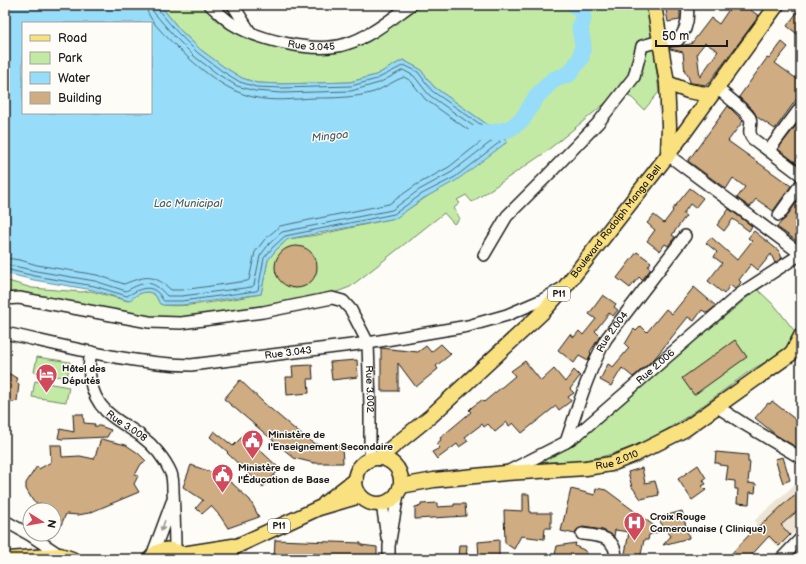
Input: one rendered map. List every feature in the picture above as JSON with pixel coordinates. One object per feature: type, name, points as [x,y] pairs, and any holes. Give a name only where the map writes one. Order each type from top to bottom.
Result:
[{"type":"main road","points":[[654,5],[667,83],[669,126],[668,154]]},
{"type":"main road","name":"Boulevard Rodolph Manga Bell","points":[[390,472],[431,416],[544,311],[565,287],[668,154],[775,6]]},
{"type":"main road","points":[[667,83],[688,91],[714,91]]},
{"type":"main road","points":[[796,350],[801,336]]},
{"type":"main road","name":"Rue 2.010","points":[[390,472],[434,480],[506,473],[586,468],[611,464],[636,454],[684,430],[796,350]]},
{"type":"main road","name":"P11","points":[[319,508],[356,479],[360,468],[390,472]]},
{"type":"main road","points":[[356,479],[356,485],[360,496],[370,502],[382,504],[391,500],[390,472]]},
{"type":"main road","name":"P11","points":[[216,559],[239,545],[319,508],[360,496]]},
{"type":"main road","name":"P11","points":[[151,557],[164,550],[182,554],[239,545]]},
{"type":"main road","points":[[9,559],[66,557]]},
{"type":"street","name":"Rue 3.045","points":[[210,5],[230,22],[250,33],[260,37],[315,48],[345,45],[362,38],[411,5]]},
{"type":"street","points":[[233,5],[250,33]]},
{"type":"street","points":[[484,255],[507,216],[598,123],[634,77],[642,46],[660,41],[678,40],[688,21],[687,5]]},
{"type":"street","points":[[714,91],[749,116],[750,136],[801,175]]},
{"type":"street","points":[[769,150],[801,107]]},
{"type":"street","points":[[668,154],[801,254]]},
{"type":"street","points":[[779,215],[801,184]]},
{"type":"street","name":"Rue 2.004","points":[[566,442],[584,388],[606,339],[685,236]]},
{"type":"street","name":"Rue 2.006","points":[[506,473],[566,442],[579,433],[741,293],[801,254]]},
{"type":"street","name":"Rue 3.043","points":[[5,333],[134,360],[176,365],[191,365],[368,343],[468,326],[507,315],[548,297],[565,287]]},
{"type":"street","points":[[5,299],[19,298],[149,322],[181,323],[263,312],[332,298],[343,301],[351,310],[368,343]]},
{"type":"street","name":"Rue 3.002","points":[[368,343],[370,405],[390,472],[389,559]]},
{"type":"street","name":"Rue 3.008","points":[[91,352],[89,372],[96,400],[112,416],[142,436],[159,453],[172,474],[173,497],[182,554]]},
{"type":"street","points":[[716,406],[801,458]]},
{"type":"street","points":[[151,557],[173,497]]},
{"type":"street","points":[[382,504],[389,546]]},
{"type":"street","points":[[5,521],[66,557]]},
{"type":"street","points":[[582,534],[608,540],[613,544],[616,552],[616,559]]},
{"type":"street","points":[[781,559],[801,538]]},
{"type":"shaded area","points":[[801,479],[801,525],[779,548],[756,528],[755,520]]},
{"type":"green space","points":[[160,5],[229,5],[264,38],[347,47],[411,5],[647,5],[650,16],[659,92],[644,110],[632,98],[619,92],[543,154],[472,202],[466,195],[457,200],[460,203],[454,208],[460,219],[454,224],[444,213],[350,287],[334,293],[264,309],[182,320],[152,319],[53,304],[5,293],[6,279],[8,281],[32,288],[81,292],[91,291],[128,301],[138,295],[148,292],[155,295],[160,304],[180,306],[209,303],[261,294],[268,260],[288,239],[317,235],[395,218],[507,142],[498,132],[434,87],[420,69],[403,60],[376,75],[350,82],[282,84],[257,83],[242,78],[201,50],[180,30]]},
{"type":"green space","points":[[757,289],[776,307],[796,333],[787,346],[779,353],[747,373],[679,422],[643,442],[624,450],[596,458],[573,461],[541,462],[596,426],[668,361],[722,319]]},
{"type":"green space","points":[[37,357],[70,362],[67,378],[34,372]]},
{"type":"green space","points":[[35,381],[69,387],[66,402],[32,397]]},
{"type":"water","name":"Lac Municipal","points":[[5,5],[160,5],[180,30],[201,50],[242,78],[257,83],[282,84],[350,82],[376,75],[403,60],[420,69],[434,87],[498,132],[507,142],[457,180],[424,198],[396,218],[288,239],[268,260],[261,294],[182,305],[163,305],[160,304],[155,295],[148,292],[141,293],[129,301],[93,290],[34,280],[5,273]]},
{"type":"building","points":[[665,5],[680,5],[680,20],[668,22]]},
{"type":"building","points":[[732,5],[744,5],[759,16],[708,84],[692,83],[690,82],[687,73],[685,73],[683,52],[670,49],[670,47],[691,44],[711,18],[719,24]],"holes":[[[705,43],[718,51],[700,77],[697,53]]]},
{"type":"building","points":[[801,7],[801,37],[787,26]]},
{"type":"building","points":[[782,42],[788,47],[775,63],[801,82],[801,93],[775,129],[757,117],[753,110],[739,97],[767,58],[769,59]]},
{"type":"building","points":[[728,106],[743,121],[728,141],[791,186],[773,211],[756,199],[750,207],[737,198],[745,187],[733,178],[726,189],[688,161]]},
{"type":"building","points":[[801,119],[801,154],[795,162],[778,149]]},
{"type":"building","points":[[690,188],[703,198],[695,208],[690,204],[683,214],[686,216],[672,235],[675,237],[668,246],[665,244],[660,251],[647,241],[655,230],[647,223],[654,215],[664,223],[673,211],[672,210]]},
{"type":"building","points":[[801,196],[801,244],[777,227],[785,219]]},
{"type":"building","points":[[729,209],[752,226],[749,231],[733,219],[724,231],[717,225]]},
{"type":"building","points":[[754,231],[779,251],[782,258],[775,263],[771,254],[758,270],[751,264],[739,280],[741,282],[738,287],[735,289],[730,285],[724,294],[708,281],[722,263],[714,257],[717,252],[706,243],[711,237],[737,260],[752,241],[748,238]]},
{"type":"building","points":[[292,246],[300,246],[311,252],[317,263],[317,271],[311,282],[300,288],[292,288],[281,282],[275,271],[275,263],[281,252]]},
{"type":"building","points":[[637,252],[651,262],[648,267],[651,269],[642,280],[639,277],[630,288],[617,278]]},
{"type":"building","points":[[694,287],[716,306],[707,313],[702,310],[694,321],[688,317],[655,358],[633,377],[622,368],[611,386],[600,380],[608,364],[613,367],[629,348],[625,344],[634,329],[636,331],[641,326],[647,332],[666,309],[672,314]]},
{"type":"building","points":[[603,295],[616,304],[614,307],[618,310],[613,316],[609,313],[595,331],[600,336],[590,352],[588,361],[579,356],[574,363],[558,350],[570,334],[574,337],[579,331],[583,335],[596,319],[589,314]]},
{"type":"building","points":[[735,340],[747,357],[694,395],[682,378]]},
{"type":"building","points":[[441,344],[451,354],[436,366],[438,369],[416,387],[398,363],[398,391],[381,391],[381,348],[418,352],[426,346],[431,352]]},
{"type":"building","points":[[357,360],[358,377],[332,380],[330,362]]},
{"type":"building","points":[[525,361],[541,381],[554,369],[565,382],[574,370],[580,376],[570,389],[574,393],[568,397],[571,401],[559,410],[556,406],[522,433],[513,423],[509,426],[507,422],[495,432],[488,424],[484,427],[482,424],[465,437],[468,441],[459,447],[457,444],[437,459],[432,452],[440,448],[436,444],[441,440],[440,438],[471,412],[469,410],[472,407],[482,400],[484,402],[515,376],[511,371]]},
{"type":"building","points":[[312,365],[313,379],[308,379],[309,393],[287,395],[286,377],[293,377],[292,366]]},
{"type":"building","points":[[5,371],[18,379],[16,382],[19,384],[17,401],[5,404]]},
{"type":"building","points":[[240,380],[265,404],[304,437],[315,444],[342,446],[343,463],[314,463],[294,458],[224,399]]},
{"type":"building","points":[[772,401],[796,420],[801,414],[801,450],[776,435],[755,418],[768,403],[770,404]]},
{"type":"building","points":[[73,414],[83,414],[84,423],[95,424],[94,426],[100,426],[111,430],[107,437],[58,438],[60,429],[74,432]]},
{"type":"building","points":[[214,431],[233,446],[244,435],[280,469],[263,487],[227,453],[228,452],[210,437]]},
{"type":"building","points":[[101,439],[126,445],[138,453],[146,461],[141,464],[135,475],[138,476],[134,484],[139,492],[89,513],[78,515],[66,514],[62,523],[62,502],[34,502],[26,489],[26,483],[37,466],[39,469],[51,462],[50,445],[61,445],[62,457],[80,456],[94,459]]},
{"type":"building","points":[[716,452],[748,455],[748,462],[750,462],[748,483],[756,484],[755,493],[750,492],[749,504],[737,503],[738,489],[735,489],[735,481],[726,480],[728,466],[715,463]]},
{"type":"building","points":[[783,457],[790,480],[783,483],[775,459]]},
{"type":"building","name":"Ministère de l'Éducation de Base","points":[[191,465],[219,475],[233,484],[250,500],[259,517],[228,528],[211,506],[202,514],[196,508],[203,500],[183,487]]},
{"type":"building","points":[[698,465],[706,478],[703,480],[706,484],[702,486],[706,490],[692,500],[678,479]]},
{"type":"building","points":[[642,468],[645,483],[655,481],[659,495],[641,499],[632,487],[628,472]]},
{"type":"building","points":[[596,488],[606,490],[661,531],[649,535],[648,540],[644,540],[640,559],[624,559],[629,532],[615,530],[614,536],[603,530],[583,527],[577,530],[575,534],[561,531],[571,489],[595,495]]},
{"type":"building","points":[[801,491],[801,508],[781,525],[790,535],[779,546],[769,536],[748,559],[726,559],[755,529]]},
{"type":"building","points":[[523,494],[529,494],[530,513],[551,513],[551,528],[545,528],[544,539],[521,536],[514,549],[505,543],[504,510],[523,511]]},
{"type":"building","points":[[437,503],[437,507],[465,504],[466,516],[415,519],[415,507],[421,506],[421,504]]},
{"type":"building","points":[[682,511],[689,538],[663,545],[671,536],[657,518]]},
{"type":"building","points":[[275,540],[361,543],[361,545],[377,547],[377,556],[372,556],[372,558],[366,559],[274,559]]},
{"type":"building","points":[[499,540],[499,559],[479,559],[478,542]]},
{"type":"building","points":[[576,543],[575,546],[584,550],[592,559],[554,559],[557,546]]},
{"type":"building","points":[[459,545],[467,545],[466,559],[458,559]]},
{"type":"waterway","name":"Mingoa","points":[[476,134],[498,132],[509,129],[522,120],[537,96],[553,80],[569,74],[581,58],[583,45],[580,28],[583,19],[582,11],[574,5]]},
{"type":"place","name":"Hôtel des Députés","points":[[46,394]]},
{"type":"place","name":"Ministère de l'Enseignement Secondaire","points":[[253,460]]},
{"type":"place","name":"Ministère de l'Éducation de Base","points":[[223,494]]},
{"type":"place","name":"Croix Rouge Camerounaise ( Clinique)","points":[[635,542]]}]
